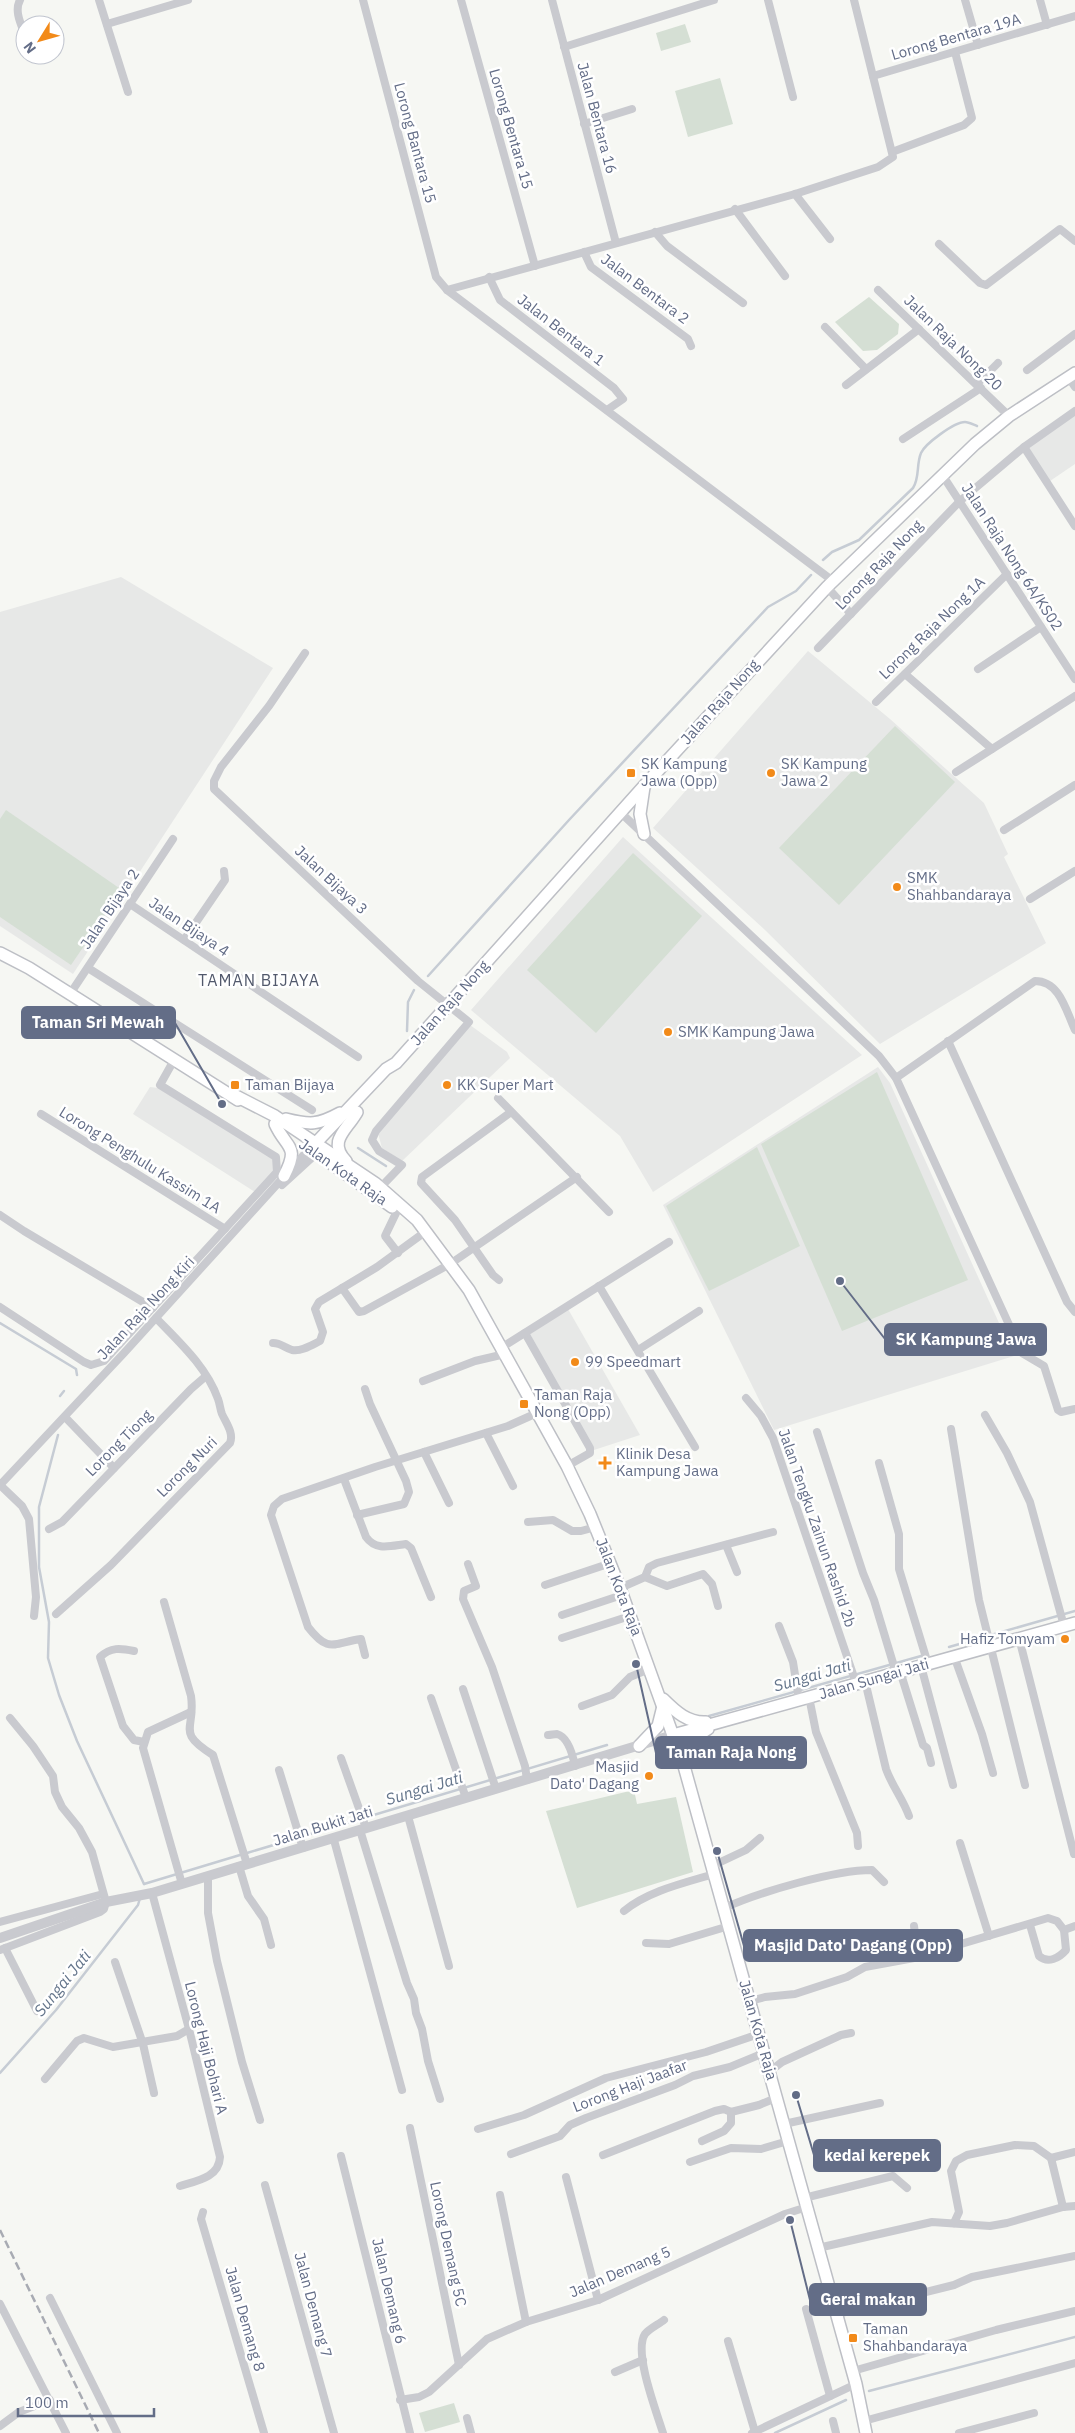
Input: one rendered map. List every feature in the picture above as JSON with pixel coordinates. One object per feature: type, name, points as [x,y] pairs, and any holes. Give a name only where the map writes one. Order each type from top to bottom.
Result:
[{"type":"main road","name":"Jalan Raja Nong","points":[[316,1148],[354,1109],[392,1075],[396,1063],[644,786],[830,584],[975,444],[1009,416],[1073,379]]},
{"type":"main road","points":[[644,786],[640,814],[644,834]]},
{"type":"main road","name":"Jalan Kota Raja","points":[[0,944],[29,968]]},
{"type":"main road","name":"Jalan Kota Raja","points":[[0,953],[29,968],[174,1060],[234,1095],[241,1103],[275,1120],[378,1191],[397,1210],[423,1230],[469,1290],[567,1466],[596,1527],[650,1669],[684,1766],[853,2371],[866,2433]]},
{"type":"main road","points":[[354,1109],[340,1134],[337,1144],[338,1151],[378,1191],[417,1220],[423,1230]]},
{"type":"main road","points":[[275,1120],[318,1124],[354,1109]]},
{"type":"main road","points":[[275,1120],[291,1152],[292,1162],[284,1176]]},
{"type":"main road","points":[[316,1148],[353,1168]]},
{"type":"main road","name":"Jalan Sungai Jati","points":[[673,1735],[720,1722],[801,1694],[896,1668],[925,1665],[954,1656],[988,1640],[1020,1638],[1066,1620]]},
{"type":"main road","points":[[661,1701],[679,1715],[696,1723],[720,1722]]},
{"type":"main road","points":[[639,1746],[658,1726],[661,1701]]},
{"type":"main road","points":[[684,1766],[688,1742],[720,1722]]},
{"type":"street","points":[[19,15],[18,4],[20,0]]},
{"type":"street","points":[[99,0],[128,92]]},
{"type":"street","points":[[107,24],[188,0]]},
{"type":"street","name":"Lorong Bantara 15","points":[[363,0],[436,277],[446,290]]},
{"type":"street","name":"Lorong Bentara 15","points":[[460,0],[535,266]]},
{"type":"street","name":"Jalan Bentara 16","points":[[552,0],[616,243]]},
{"type":"street","points":[[564,48],[714,0]]},
{"type":"street","points":[[768,0],[793,97]]},
{"type":"street","points":[[854,0],[893,154]]},
{"type":"street","points":[[965,0],[978,45]]},
{"type":"street","points":[[1040,0],[1047,25]]},
{"type":"street","name":"Lorong Bentara 19A","points":[[873,76],[1075,16]]},
{"type":"street","points":[[446,290],[795,194],[878,167],[893,154],[964,125],[972,118],[955,52]]},
{"type":"street","points":[[584,124],[632,109]]},
{"type":"street","points":[[795,194],[830,239]]},
{"type":"street","points":[[735,210],[785,276]]},
{"type":"street","points":[[939,244],[980,283],[986,285],[1060,229],[1075,241]]},
{"type":"street","points":[[655,232],[667,246],[743,304]]},
{"type":"street","name":"Jalan Bentara 2","points":[[584,252],[592,267],[688,338],[691,346]]},
{"type":"street","name":"Jalan Bentara 1","points":[[489,277],[500,300],[614,388],[623,399],[607,410]]},
{"type":"street","points":[[446,290],[607,410],[830,584],[851,614]]},
{"type":"street","name":"Jalan Raja Nong 20","points":[[878,290],[1009,416]]},
{"type":"street","points":[[824,327],[866,369]]},
{"type":"street","points":[[846,385],[918,329]]},
{"type":"street","points":[[1026,370],[1075,334]]},
{"type":"street","points":[[903,439],[979,386],[998,363]]},
{"type":"street","name":"Lorong Raja Nong","points":[[818,648],[960,501],[1024,446],[1075,411]]},
{"type":"street","points":[[1024,446],[1075,526]]},
{"type":"street","name":"Jalan Raja Nong 6A/KS02","points":[[943,476],[1075,679]]},
{"type":"street","name":"Lorong Raja Nong 1A","points":[[876,702],[1007,574]]},
{"type":"street","points":[[978,669],[1041,627]]},
{"type":"street","name":"Jalan Bijaya 3","points":[[305,653],[269,706],[221,767],[214,780],[217,793],[418,981],[469,1022],[376,1131],[372,1140],[379,1151],[402,1165],[378,1191]]},
{"type":"street","points":[[905,674],[992,749]]},
{"type":"street","points":[[956,772],[1075,696]]},
{"type":"street","points":[[1004,830],[1075,786]]},
{"type":"street","points":[[621,813],[879,1056],[896,1078],[1022,1353],[1044,1366],[1058,1410],[1061,1412],[1075,1409]]},
{"type":"street","name":"Jalan Bijaya 2","points":[[70,994],[173,839]]},
{"type":"street","points":[[1030,899],[1075,871]]},
{"type":"street","points":[[184,940],[225,880],[224,872]]},
{"type":"street","name":"Jalan Bijaya 4","points":[[130,904],[358,1057]]},
{"type":"street","points":[[88,968],[312,1110]]},
{"type":"street","points":[[896,1078],[1035,981],[1044,981],[1057,991],[1075,1030]]},
{"type":"street","points":[[948,1041],[1067,1302],[1075,1312]]},
{"type":"street","points":[[0,1307],[91,1365],[106,1359],[277,1172],[276,1157],[160,1085],[174,1060]]},
{"type":"street","points":[[498,1098],[609,1212]]},
{"type":"street","points":[[499,1280],[493,1275],[475,1247],[454,1220],[425,1190],[421,1183],[422,1177],[511,1112]]},
{"type":"street","name":"Lorong Penghulu Kassim 1A","points":[[41,1114],[226,1229]]},
{"type":"street","points":[[272,1191],[316,1148]]},
{"type":"street","name":"Jalan Raja Nong Kiri","points":[[0,1485],[156,1318],[284,1176],[316,1148]]},
{"type":"street","points":[[342,1288],[354,1308],[359,1312],[364,1311],[450,1264],[577,1177]]},
{"type":"street","points":[[397,1210],[384,1236],[398,1253]]},
{"type":"street","points":[[0,1215],[24,1232],[154,1308]]},
{"type":"street","points":[[273,1343],[278,1343],[290,1350],[298,1350],[320,1341],[323,1332],[315,1309],[319,1302],[398,1253],[423,1230]]},
{"type":"street","points":[[423,1381],[503,1351],[525,1333],[670,1242]]},
{"type":"street","points":[[600,1286],[695,1447]]},
{"type":"street","points":[[638,1350],[698,1311]]},
{"type":"street","name":"Lorong Nuri","points":[[56,1614],[111,1565],[232,1439],[218,1398],[206,1376],[184,1346],[156,1318]]},
{"type":"street","points":[[525,1333],[590,1453],[567,1466]]},
{"type":"street","name":"Lorong Tiong","points":[[50,1529],[62,1522],[191,1389],[206,1376]]},
{"type":"street","points":[[357,1515],[397,1506],[408,1500],[409,1492],[365,1389]]},
{"type":"street","name":"Jalan Tengku Zainun Rashid 2b","points":[[746,1398],[761,1416],[773,1438],[891,1783],[904,1801],[909,1816]]},
{"type":"street","points":[[365,1655],[361,1639],[332,1646],[326,1645],[308,1627],[271,1514],[274,1506],[282,1499],[375,1467],[486,1433],[537,1413]]},
{"type":"street","points":[[985,1415],[1007,1453],[1030,1502],[1066,1620]]},
{"type":"street","points":[[65,1416],[114,1468]]},
{"type":"street","points":[[951,1429],[968,1541],[988,1640],[1025,1785]]},
{"type":"street","points":[[817,1432],[922,1745],[927,1748],[931,1763]]},
{"type":"street","points":[[486,1433],[513,1486]]},
{"type":"street","points":[[424,1452],[449,1503]]},
{"type":"street","points":[[879,1463],[899,1534],[899,1569],[925,1665],[953,1785]]},
{"type":"street","points":[[344,1479],[357,1515],[371,1545],[378,1547],[406,1544],[411,1548],[431,1597]]},
{"type":"street","points":[[0,1485],[22,1506],[29,1519],[36,1597],[34,1616]]},
{"type":"street","points":[[528,1522],[553,1520],[572,1531],[582,1531],[596,1527]]},
{"type":"street","points":[[562,1616],[621,1592],[645,1577],[649,1567],[657,1563],[772,1532]]},
{"type":"street","points":[[726,1544],[737,1572]]},
{"type":"street","points":[[545,1585],[610,1563]]},
{"type":"street","points":[[468,1564],[476,1586],[464,1591],[463,1599],[492,1667],[526,1773]]},
{"type":"street","points":[[645,1577],[667,1586],[704,1574],[712,1584],[718,1606]]},
{"type":"street","points":[[164,1602],[191,1696],[190,1734],[196,1744],[213,1754],[243,1865],[248,1896],[264,1918],[271,1945]]},
{"type":"street","points":[[562,1638],[630,1616]]},
{"type":"street","points":[[778,1626],[793,1662],[801,1694],[857,1833],[858,1846]]},
{"type":"street","points":[[1020,1638],[1074,1854]]},
{"type":"street","points":[[134,1651],[120,1648],[108,1650],[100,1657],[123,1726],[134,1740],[144,1742]]},
{"type":"street","points":[[954,1656],[982,1734],[993,1773]]},
{"type":"street","points":[[582,1706],[612,1695],[630,1678],[650,1669]]},
{"type":"street","points":[[463,1689],[494,1783]]},
{"type":"street","points":[[431,1698],[464,1792]]},
{"type":"street","points":[[181,1880],[143,1748],[148,1732],[191,1712]]},
{"type":"street","points":[[10,1718],[33,1746],[53,1776],[55,1792],[62,1807],[79,1828],[96,1858],[105,1898],[104,1909],[100,1912],[3,1949],[37,2011]]},
{"type":"street","points":[[548,1735],[556,1734],[563,1738],[573,1758]]},
{"type":"street","name":"Jalan Bukit Jati","points":[[0,1938],[105,1898],[135,1898],[150,1894],[181,1880],[208,1876],[243,1865],[300,1841],[334,1840],[363,1824],[408,1816],[464,1792],[573,1758],[639,1746],[673,1735]]},
{"type":"street","points":[[340,1758],[363,1824],[407,1983],[414,1999],[428,2061],[440,2098]]},
{"type":"street","points":[[279,1770],[300,1841]]},
{"type":"street","points":[[408,1816],[449,1966]]},
{"type":"street","points":[[624,1911],[635,1902],[713,1870],[746,1850],[760,1838]]},
{"type":"street","points":[[334,1840],[402,2090]]},
{"type":"street","points":[[960,1844],[989,1936]]},
{"type":"street","points":[[724,1908],[742,1900],[800,1883],[859,1870],[872,1870],[884,1882]]},
{"type":"street","points":[[208,1876],[208,1914],[217,1961],[242,2062],[260,2120]]},
{"type":"street","name":"Lorong Haji Bohari A","points":[[150,1894],[189,2029],[220,2165],[212,2175],[180,2186]]},
{"type":"street","points":[[0,1922],[105,1898]]},
{"type":"street","points":[[750,2001],[765,1996],[795,1994],[848,1977],[865,1967],[918,1956],[1030,1925],[1048,1918],[1057,1921],[1064,1930],[1066,1950],[1052,1960],[1044,1960],[1039,1956],[1030,1925]]},
{"type":"street","points":[[646,1943],[669,1944],[729,1926]]},
{"type":"street","points":[[914,1926],[918,1956]]},
{"type":"street","points":[[1064,1930],[1075,1926]]},
{"type":"street","points":[[115,1962],[142,2040],[154,2093]]},
{"type":"street","points":[[45,2079],[77,2042],[84,2038],[113,2047],[142,2040],[177,2036],[189,2029]]},
{"type":"street","points":[[769,2072],[782,2062],[841,2035],[851,2033]]},
{"type":"street","points":[[478,2129],[524,2115],[606,2078],[706,2052],[759,2034]]},
{"type":"street","name":"Lorong Haji Jaafar","points":[[511,2154],[560,2136],[570,2125],[586,2118],[675,2085],[693,2076],[730,2067],[764,2053]]},
{"type":"street","points":[[603,2155],[724,2109],[731,2112],[776,2098]]},
{"type":"street","points":[[784,2124],[880,2103]]},
{"type":"street","points":[[702,2141],[724,2131],[731,2123],[731,2112]]},
{"type":"street","name":"Lorong Demang 5C","points":[[410,2128],[459,2365]]},
{"type":"street","points":[[690,2162],[732,2148],[761,2149],[788,2140]]},
{"type":"street","points":[[954,2223],[959,2212],[951,2171],[956,2161],[967,2155],[1015,2145],[1034,2146],[1051,2158],[1063,2207]]},
{"type":"street","points":[[1051,2158],[1075,2152]]},
{"type":"street","name":"Jalan Demang 6","points":[[341,2156],[344,2159],[400,2400],[410,2433]]},
{"type":"street","name":"Jalan Demang 5","points":[[400,2400],[419,2398],[429,2392],[487,2339],[526,2322],[598,2300],[786,2214],[806,2203],[893,2176],[908,2188]]},
{"type":"street","points":[[566,2177],[598,2300]]},
{"type":"street","name":"Jalan Demang 7","points":[[265,2185],[334,2433]]},
{"type":"street","points":[[500,2195],[526,2322]]},
{"type":"street","points":[[818,2248],[932,2222],[954,2223],[965,2226],[1007,2223],[1063,2207],[1075,2206]]},
{"type":"street","name":"Jalan Demang 8","points":[[203,2212],[201,2219],[264,2433]]},
{"type":"street","points":[[837,2314],[954,2285],[972,2277],[1075,2256]]},
{"type":"street","points":[[50,2298],[117,2433]]},
{"type":"street","points":[[0,2304],[66,2433]]},
{"type":"street","points":[[806,2310],[830,2396]]},
{"type":"street","points":[[853,2371],[996,2330],[1075,2311]]},
{"type":"street","points":[[663,2433],[643,2360],[642,2344],[646,2334],[664,2320]]},
{"type":"street","points":[[0,2324],[9,2321]]},
{"type":"street","points":[[728,2341],[753,2432],[856,2384]]},
{"type":"street","points":[[615,2372],[643,2360]]},
{"type":"street","points":[[864,2421],[1075,2363]]},
{"type":"street","points":[[0,2426],[19,2412],[50,2400]]},
{"type":"street","points":[[959,2433],[1034,2413]]},
{"type":"street","points":[[467,2418],[471,2433]]},
{"type":"street","points":[[833,2421],[836,2433]]},
{"type":"shaded area","points":[[685,24],[691,42],[661,51],[656,33]]},
{"type":"shaded area","points":[[720,78],[733,124],[688,137],[675,91]]},
{"type":"shaded area","points":[[869,297],[899,324],[898,334],[877,350],[863,351],[835,322]]},
{"type":"shaded area","points":[[1075,415],[1075,464],[1050,481],[1028,448]]},
{"type":"shaded area","points":[[121,577],[273,668],[73,974],[0,926],[0,612]]},
{"type":"shaded area","name":"SMK Shahbandaraya","points":[[808,651],[890,719],[984,803],[1008,854],[1004,857],[1046,943],[880,1044],[765,930],[653,828]]},
{"type":"shaded area","points":[[895,726],[955,782],[839,905],[779,848]]},
{"type":"shaded area","points":[[6,810],[122,890],[71,965],[0,917],[0,819]]},
{"type":"shaded area","name":"SMK Kampung Jawa","points":[[623,837],[862,1055],[653,1192],[620,1136],[471,1010]]},
{"type":"shaded area","points":[[633,853],[702,916],[596,1033],[527,970]]},
{"type":"shaded area","points":[[470,1025],[507,1052],[510,1058],[402,1161],[382,1148],[378,1133]]},
{"type":"shaded area","points":[[878,1067],[890,1083],[1014,1356],[774,1430],[663,1205]]},
{"type":"shaded area","points":[[877,1072],[968,1280],[842,1331],[761,1144]]},
{"type":"shaded area","points":[[150,1087],[158,1088],[273,1159],[274,1171],[255,1192],[133,1114]]},
{"type":"shaded area","points":[[757,1147],[800,1246],[709,1291],[666,1206]]},
{"type":"shaded area","points":[[568,1309],[640,1435],[594,1450],[530,1334]]},
{"type":"shaded area","points":[[634,1790],[637,1804],[676,1797],[693,1872],[577,1908],[546,1811]]},
{"type":"shaded area","points":[[454,2403],[460,2422],[425,2432],[419,2413]]},
{"type":"waterway","points":[[823,560],[832,552],[859,540],[913,488],[921,453],[934,439],[947,429],[960,423],[967,422],[977,426]]},
{"type":"waterway","points":[[428,976],[569,820],[768,607],[796,591],[811,575]]},
{"type":"waterway","points":[[407,1031],[408,1002],[414,990]]},
{"type":"waterway","points":[[358,1148],[386,1166]]},
{"type":"waterway","points":[[0,1323],[76,1369],[77,1375]]},
{"type":"waterway","points":[[60,1396],[64,1391]]},
{"type":"waterway","points":[[58,1435],[39,1507],[39,1567],[49,1622],[48,1658],[59,1695],[77,1741],[144,1884]]},
{"type":"waterway","name":"Sungai Jati","points":[[949,1647],[1075,1611]]},
{"type":"waterway","name":"Sungai Jati","points":[[709,1716],[921,1656]]},
{"type":"waterway","name":"Sungai Jati","points":[[247,1853],[607,1745]]},
{"type":"waterway","name":"Sungai Jati","points":[[144,1884],[240,1855]]},
{"type":"waterway","name":"Sungai Jati","points":[[0,2073],[56,2010],[138,1905],[140,1898]]},
{"type":"waterway","points":[[869,2391],[1075,2337]]},
{"type":"waterway","points":[[775,2433],[846,2400]]},
{"type":"railway","points":[[0,2230],[99,2433]]},
{"type":"place","name":"SK Kampung Jawa (Opp)","points":[[631,773]]},
{"type":"place","name":"SK Kampung Jawa 2","points":[[771,773]]},
{"type":"place","name":"SMK Shahbandaraya","points":[[897,887]]},
{"type":"place","name":"SMK Kampung Jawa","points":[[668,1032]]},
{"type":"place","name":"Taman Bijaya","points":[[235,1085]]},
{"type":"place","name":"KK Super Mart","points":[[447,1085]]},
{"type":"place","name":"Taman Sri Mewah","points":[[222,1104]]},
{"type":"place","name":"SK Kampung Jawa","points":[[840,1281]]},
{"type":"place","name":"99 Speedmart","points":[[575,1362]]},
{"type":"place","name":"Taman Raja Nong (Opp)","points":[[524,1404]]},
{"type":"place","name":"Klinik Desa Kampung Jawa","points":[[605,1463]]},
{"type":"place","name":"Hafiz Tomyam","points":[[1065,1639]]},
{"type":"place","name":"Taman Raja Nong","points":[[636,1664]]},
{"type":"place","name":"Masjid Dato' Dagang","points":[[649,1776]]},
{"type":"place","name":"Masjid Dato' Dagang (Opp)","points":[[717,1851]]},
{"type":"place","name":"kedai kerepek","points":[[796,2095]]},
{"type":"place","name":"Gerai makan","points":[[790,2220]]},
{"type":"place","name":"Taman Shahbandaraya","points":[[853,2338]]},
{"type":"district","name":"TAMAN BIJAYA","points":[[259,980]]}]
